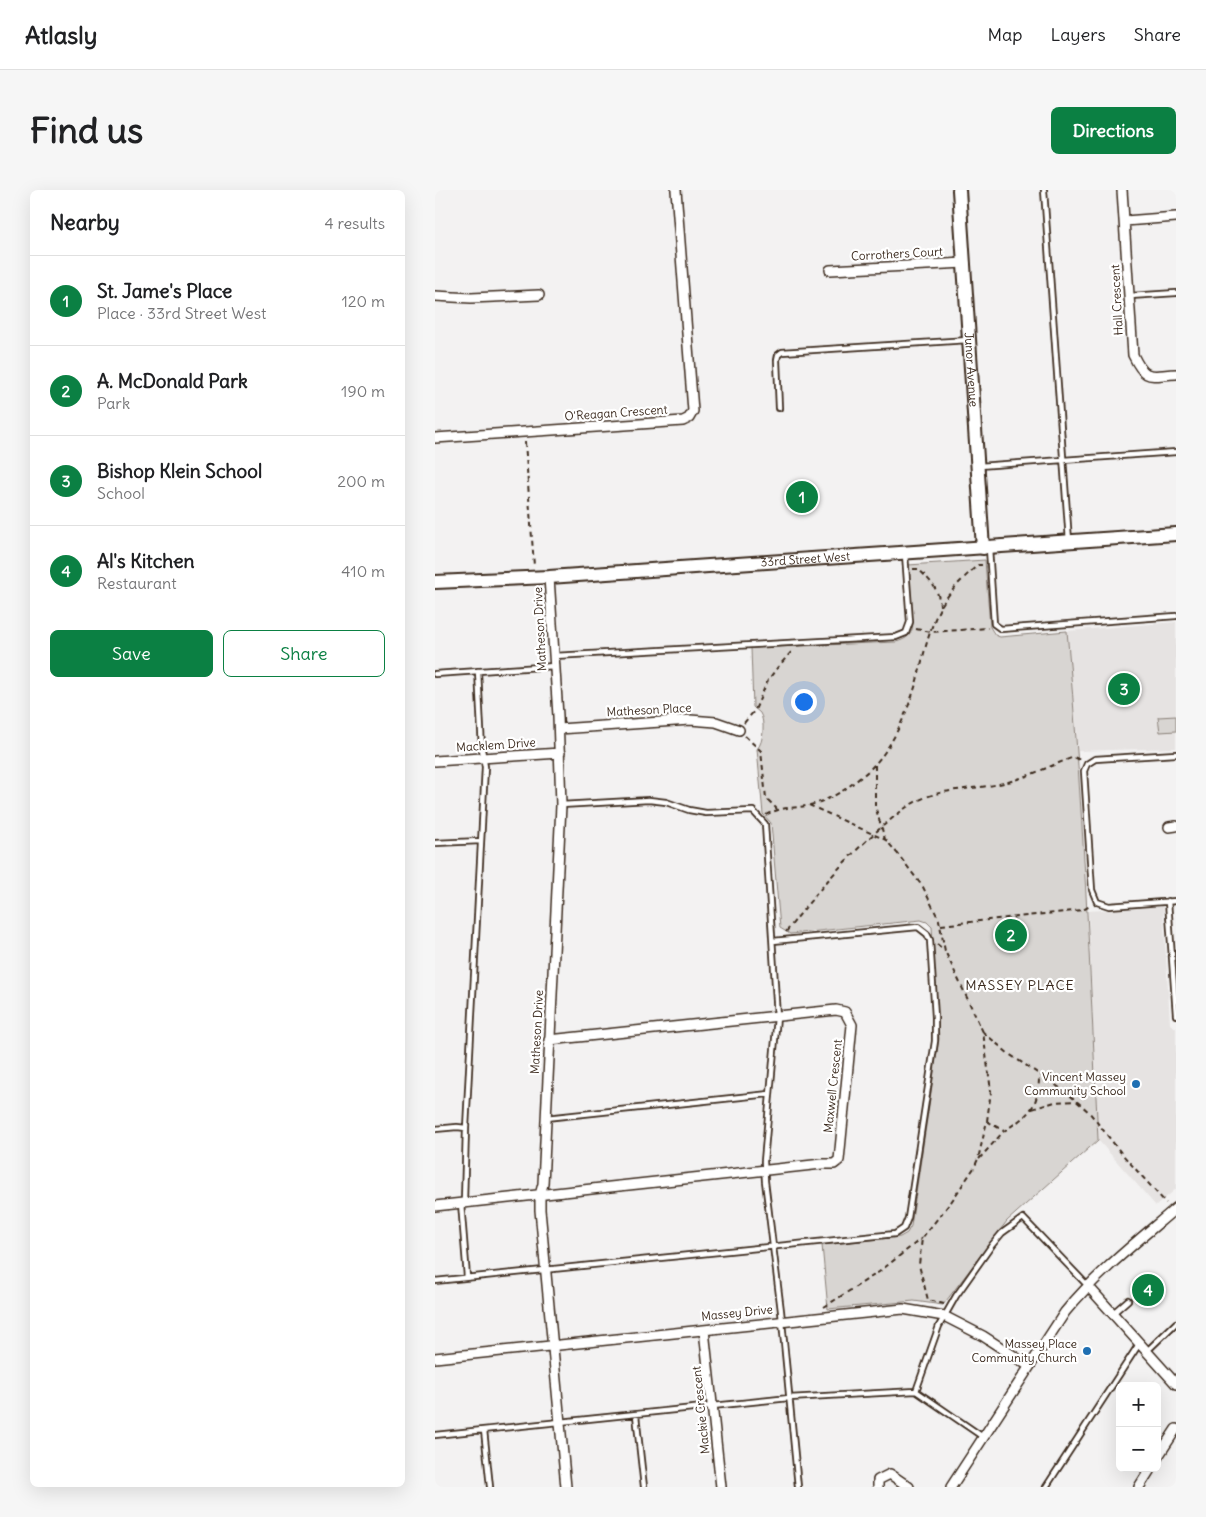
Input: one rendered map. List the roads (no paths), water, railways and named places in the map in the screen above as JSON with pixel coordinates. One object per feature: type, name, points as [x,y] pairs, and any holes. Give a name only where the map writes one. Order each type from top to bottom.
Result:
[{"type":"main road","name":"Junor Avenue","points":[[959,190],[977,466],[986,548]]},
{"type":"main road","name":"33rd Street West","points":[[435,582],[535,578],[1176,534]]},
{"type":"street","name":"O'Reagan Crescent","points":[[435,438],[683,421],[689,418],[693,412],[677,190]]},
{"type":"street","name":"Hall Crescent","points":[[1122,190],[1133,356],[1143,373],[1150,376],[1176,374]]},
{"type":"street","points":[[1125,221],[1176,217]]},
{"type":"street","name":"Corrothers Court","points":[[830,270],[965,263]]},
{"type":"street","points":[[435,296],[471,298],[539,295]]},
{"type":"street","name":"Matheson Drive","points":[[549,577],[559,728],[561,806],[543,1184],[540,1195],[545,1270],[566,1487]]},
{"type":"street","name":"Matheson Place","points":[[559,728],[690,720],[716,722],[739,730]]},
{"type":"street","name":"Macklem Drive","points":[[435,761],[560,753]]},
{"type":"street","name":"Maxwell Crescent","points":[[435,1206],[834,1164],[839,1160],[852,1024],[845,1012],[836,1010],[549,1040]]},
{"type":"street","points":[[951,1487],[1065,1312],[1088,1286],[1176,1208]]},
{"type":"street","points":[[1088,1286],[1176,1384]]},
{"type":"street","name":"Massey Drive","points":[[435,1358],[903,1309],[944,1316],[983,1336],[1029,1366]]},
{"type":"street","name":"Mackie Crescent","points":[[705,1330],[721,1487]]},
{"type":"street","points":[[1161,1452],[1176,1429]]},
{"type":"street","points":[[1139,1487],[1148,1472]]},
{"type":"street","points":[[878,1487],[878,1480],[890,1474],[909,1487]]},
{"type":"lane","points":[[1044,190],[1069,542]]},
{"type":"lane","points":[[1130,296],[1176,293]]},
{"type":"lane","points":[[779,408],[777,360],[778,355],[782,352],[969,340]]},
{"type":"lane","points":[[977,466],[1176,452]]},
{"type":"lane","points":[[986,548],[994,624],[997,628],[1007,630],[1176,616]]},
{"type":"lane","points":[[554,656],[896,637],[906,633],[910,622],[905,553]]},
{"type":"lane","points":[[435,674],[555,666]]},
{"type":"lane","points":[[467,1277],[463,1203],[485,767],[478,672]]},
{"type":"lane","points":[[1176,754],[1095,759],[1087,764],[1084,772],[1092,890],[1097,902],[1109,906],[1176,901]]},
{"type":"lane","points":[[561,806],[658,800],[689,810],[706,813],[753,811],[765,824],[777,1017],[769,1094],[765,1171],[798,1487]]},
{"type":"lane","points":[[435,843],[481,841]]},
{"type":"lane","points":[[1167,901],[1176,1016]]},
{"type":"lane","points":[[435,1281],[895,1234],[904,1228],[909,1218],[935,1041],[935,1017],[927,934],[918,927],[773,941]]},
{"type":"lane","points":[[546,1118],[769,1094]]},
{"type":"lane","points":[[435,1130],[457,1127],[466,1128]]},
{"type":"lane","points":[[916,1391],[944,1316],[992,1245],[1002,1233],[1023,1218],[1088,1286]]},
{"type":"lane","points":[[1112,1314],[1128,1300]]},
{"type":"lane","points":[[1146,1352],[1176,1323]]},
{"type":"lane","points":[[1046,1487],[1139,1344]]},
{"type":"lane","points":[[435,1435],[789,1398],[916,1391],[983,1437]]},
{"type":"lane","points":[[636,1415],[644,1487]]},
{"type":"lane","points":[[484,1430],[490,1487]]},
{"type":"place","name":"St. Jame's Place","points":[[802,497]]},
{"type":"place","name":"Bishop Klein School","points":[[1124,689]]},
{"type":"place","name":"A. McDonald Park","points":[[1011,935]]},
{"type":"place","name":"Vincent Massey Community School","points":[[1136,1084]]},
{"type":"place","name":"Al's Kitchen","points":[[1148,1290]]},
{"type":"place","name":"Massey Place Community Church","points":[[1087,1351]]},
{"type":"district","name":"MASSEY PLACE","points":[[1020,985]]}]
